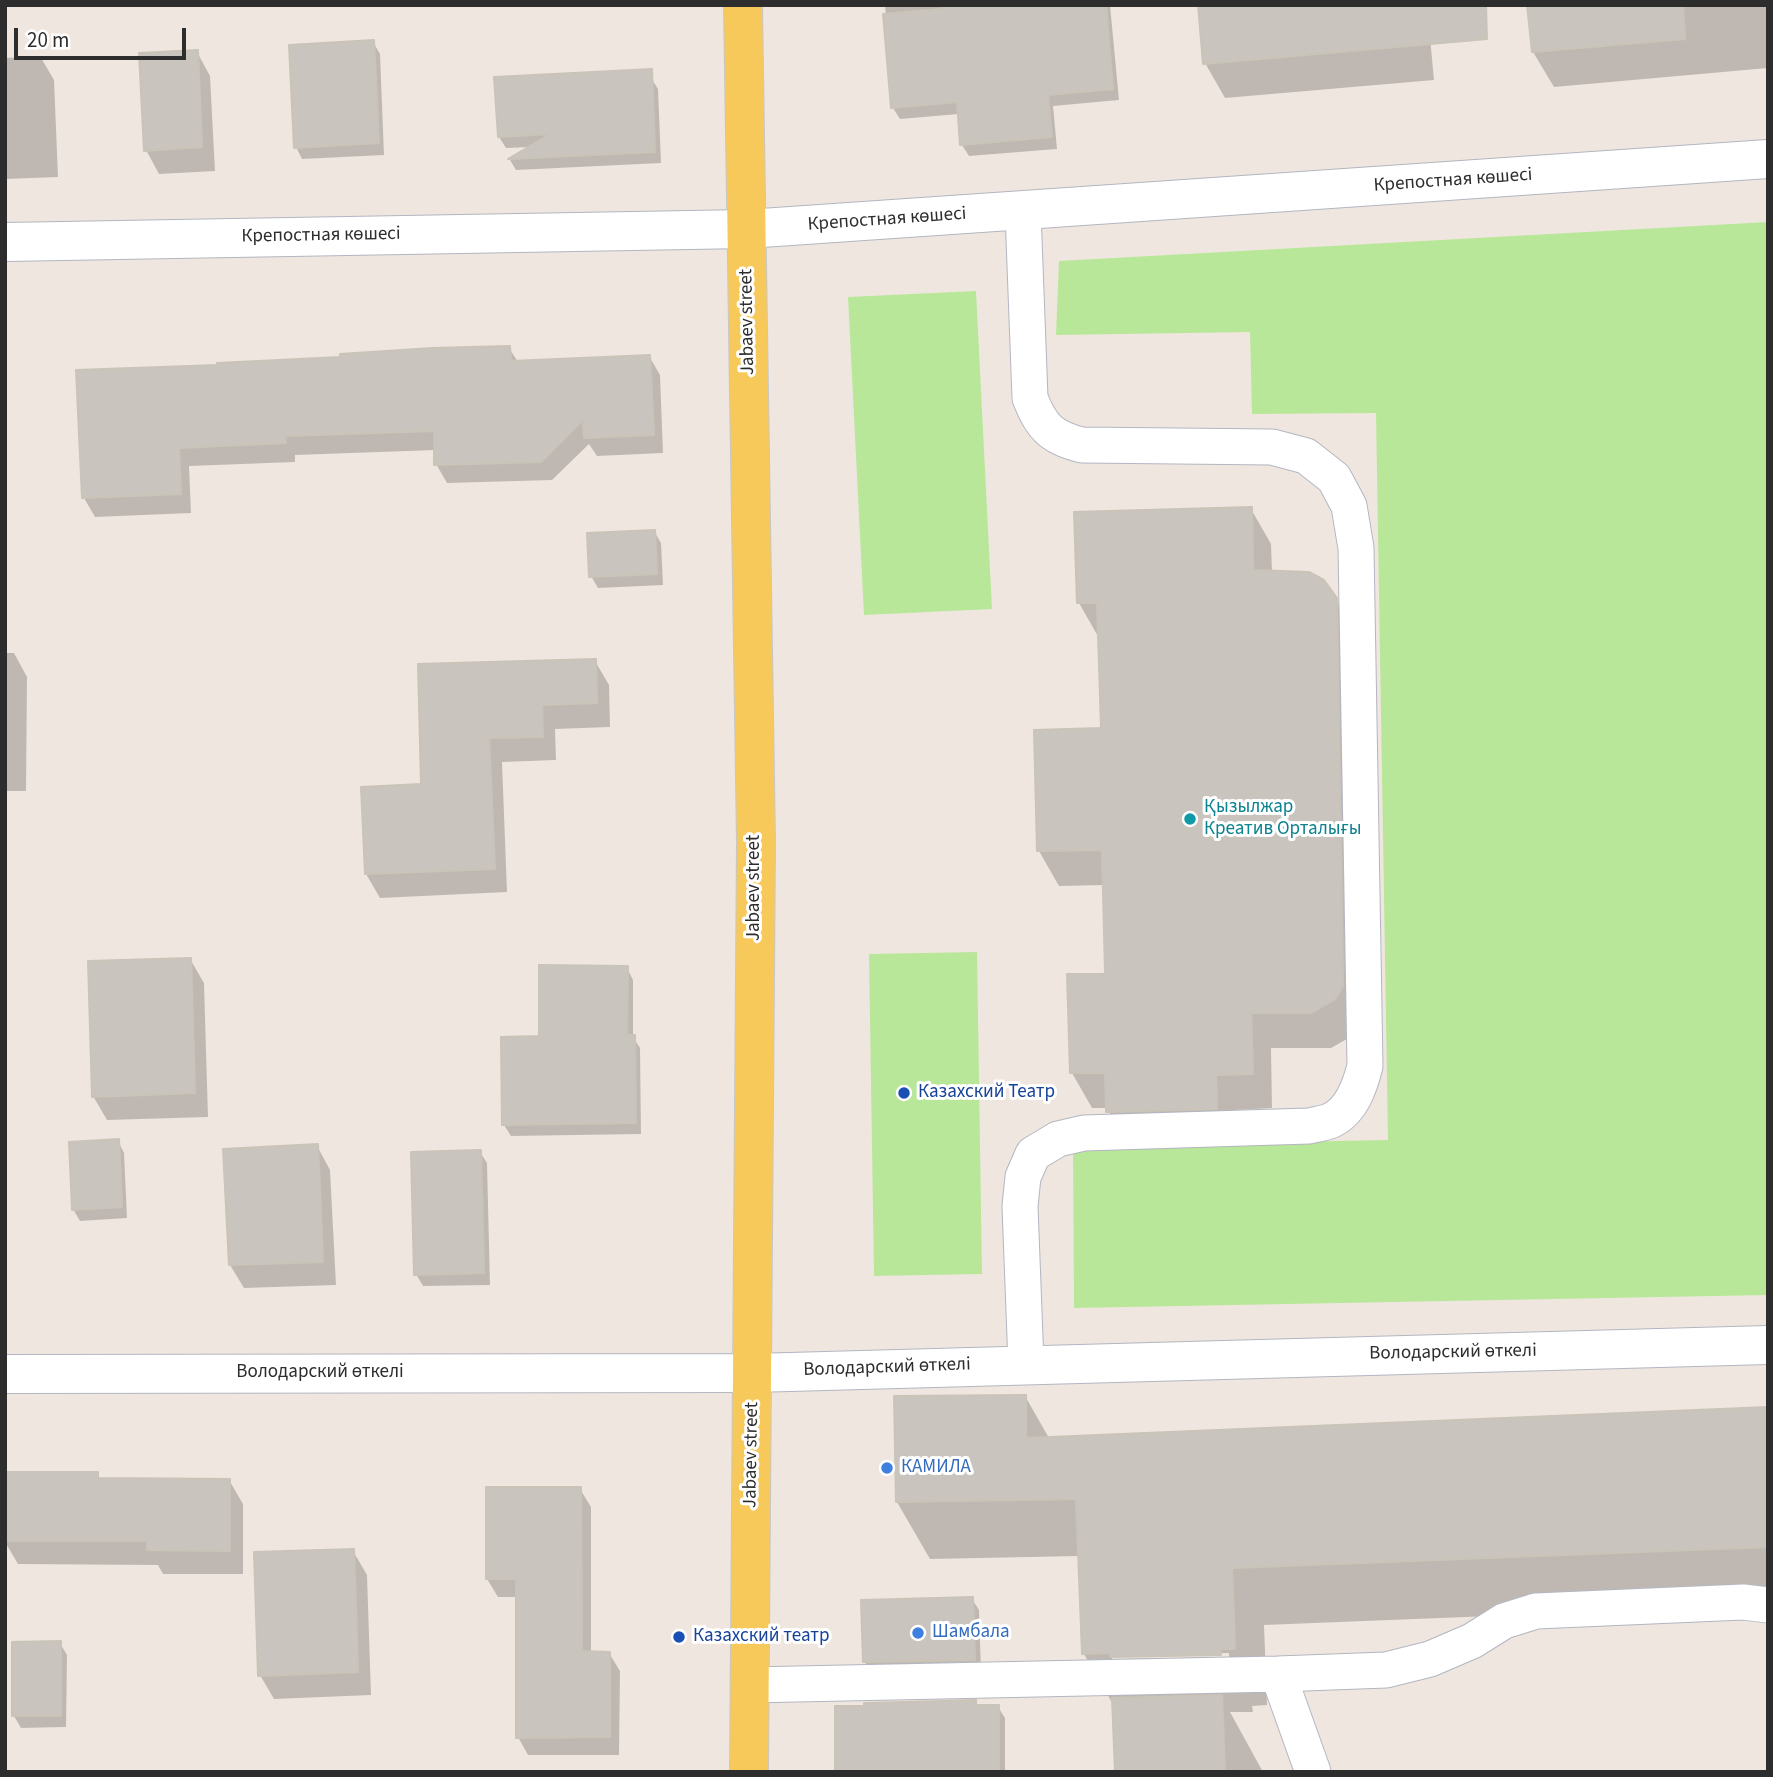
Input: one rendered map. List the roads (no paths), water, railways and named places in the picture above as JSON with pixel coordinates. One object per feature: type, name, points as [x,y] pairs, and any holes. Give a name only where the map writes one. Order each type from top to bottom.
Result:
[{"type":"main road","name":"Jabaev street","points":[[743,5],[755,842],[749,1772]]},
{"type":"street","name":"Крепостная көшесі","points":[[5,242],[747,229],[1768,159]]},
{"type":"street","name":"Володарский өткелі","points":[[5,1374],[753,1373],[1768,1345]]},
{"type":"lane","points":[[1023,212],[1030,398],[1045,428],[1062,440],[1082,445],[1272,447],[1306,456],[1334,478],[1349,506],[1356,548],[1365,1066],[1360,1086],[1350,1104],[1333,1119],[1310,1126],[1084,1133],[1058,1139],[1033,1154],[1023,1177],[1020,1206],[1026,1364]]},
{"type":"lane","points":[[749,1685],[1386,1670],[1430,1658],[1472,1642],[1504,1621],[1536,1611],[1743,1602],[1768,1605]]},
{"type":"lane","points":[[1278,1674],[1313,1772]]},
{"type":"place","name":"Қызылжар Креатив Орталығы","points":[[1190,819]]},
{"type":"place","name":"Казахский Театр","points":[[904,1093]]},
{"type":"place","name":"КАМИЛА","points":[[887,1468]]},
{"type":"place","name":"Шамбала","points":[[918,1633]]},
{"type":"place","name":"Казахский театр","points":[[679,1637]]}]
